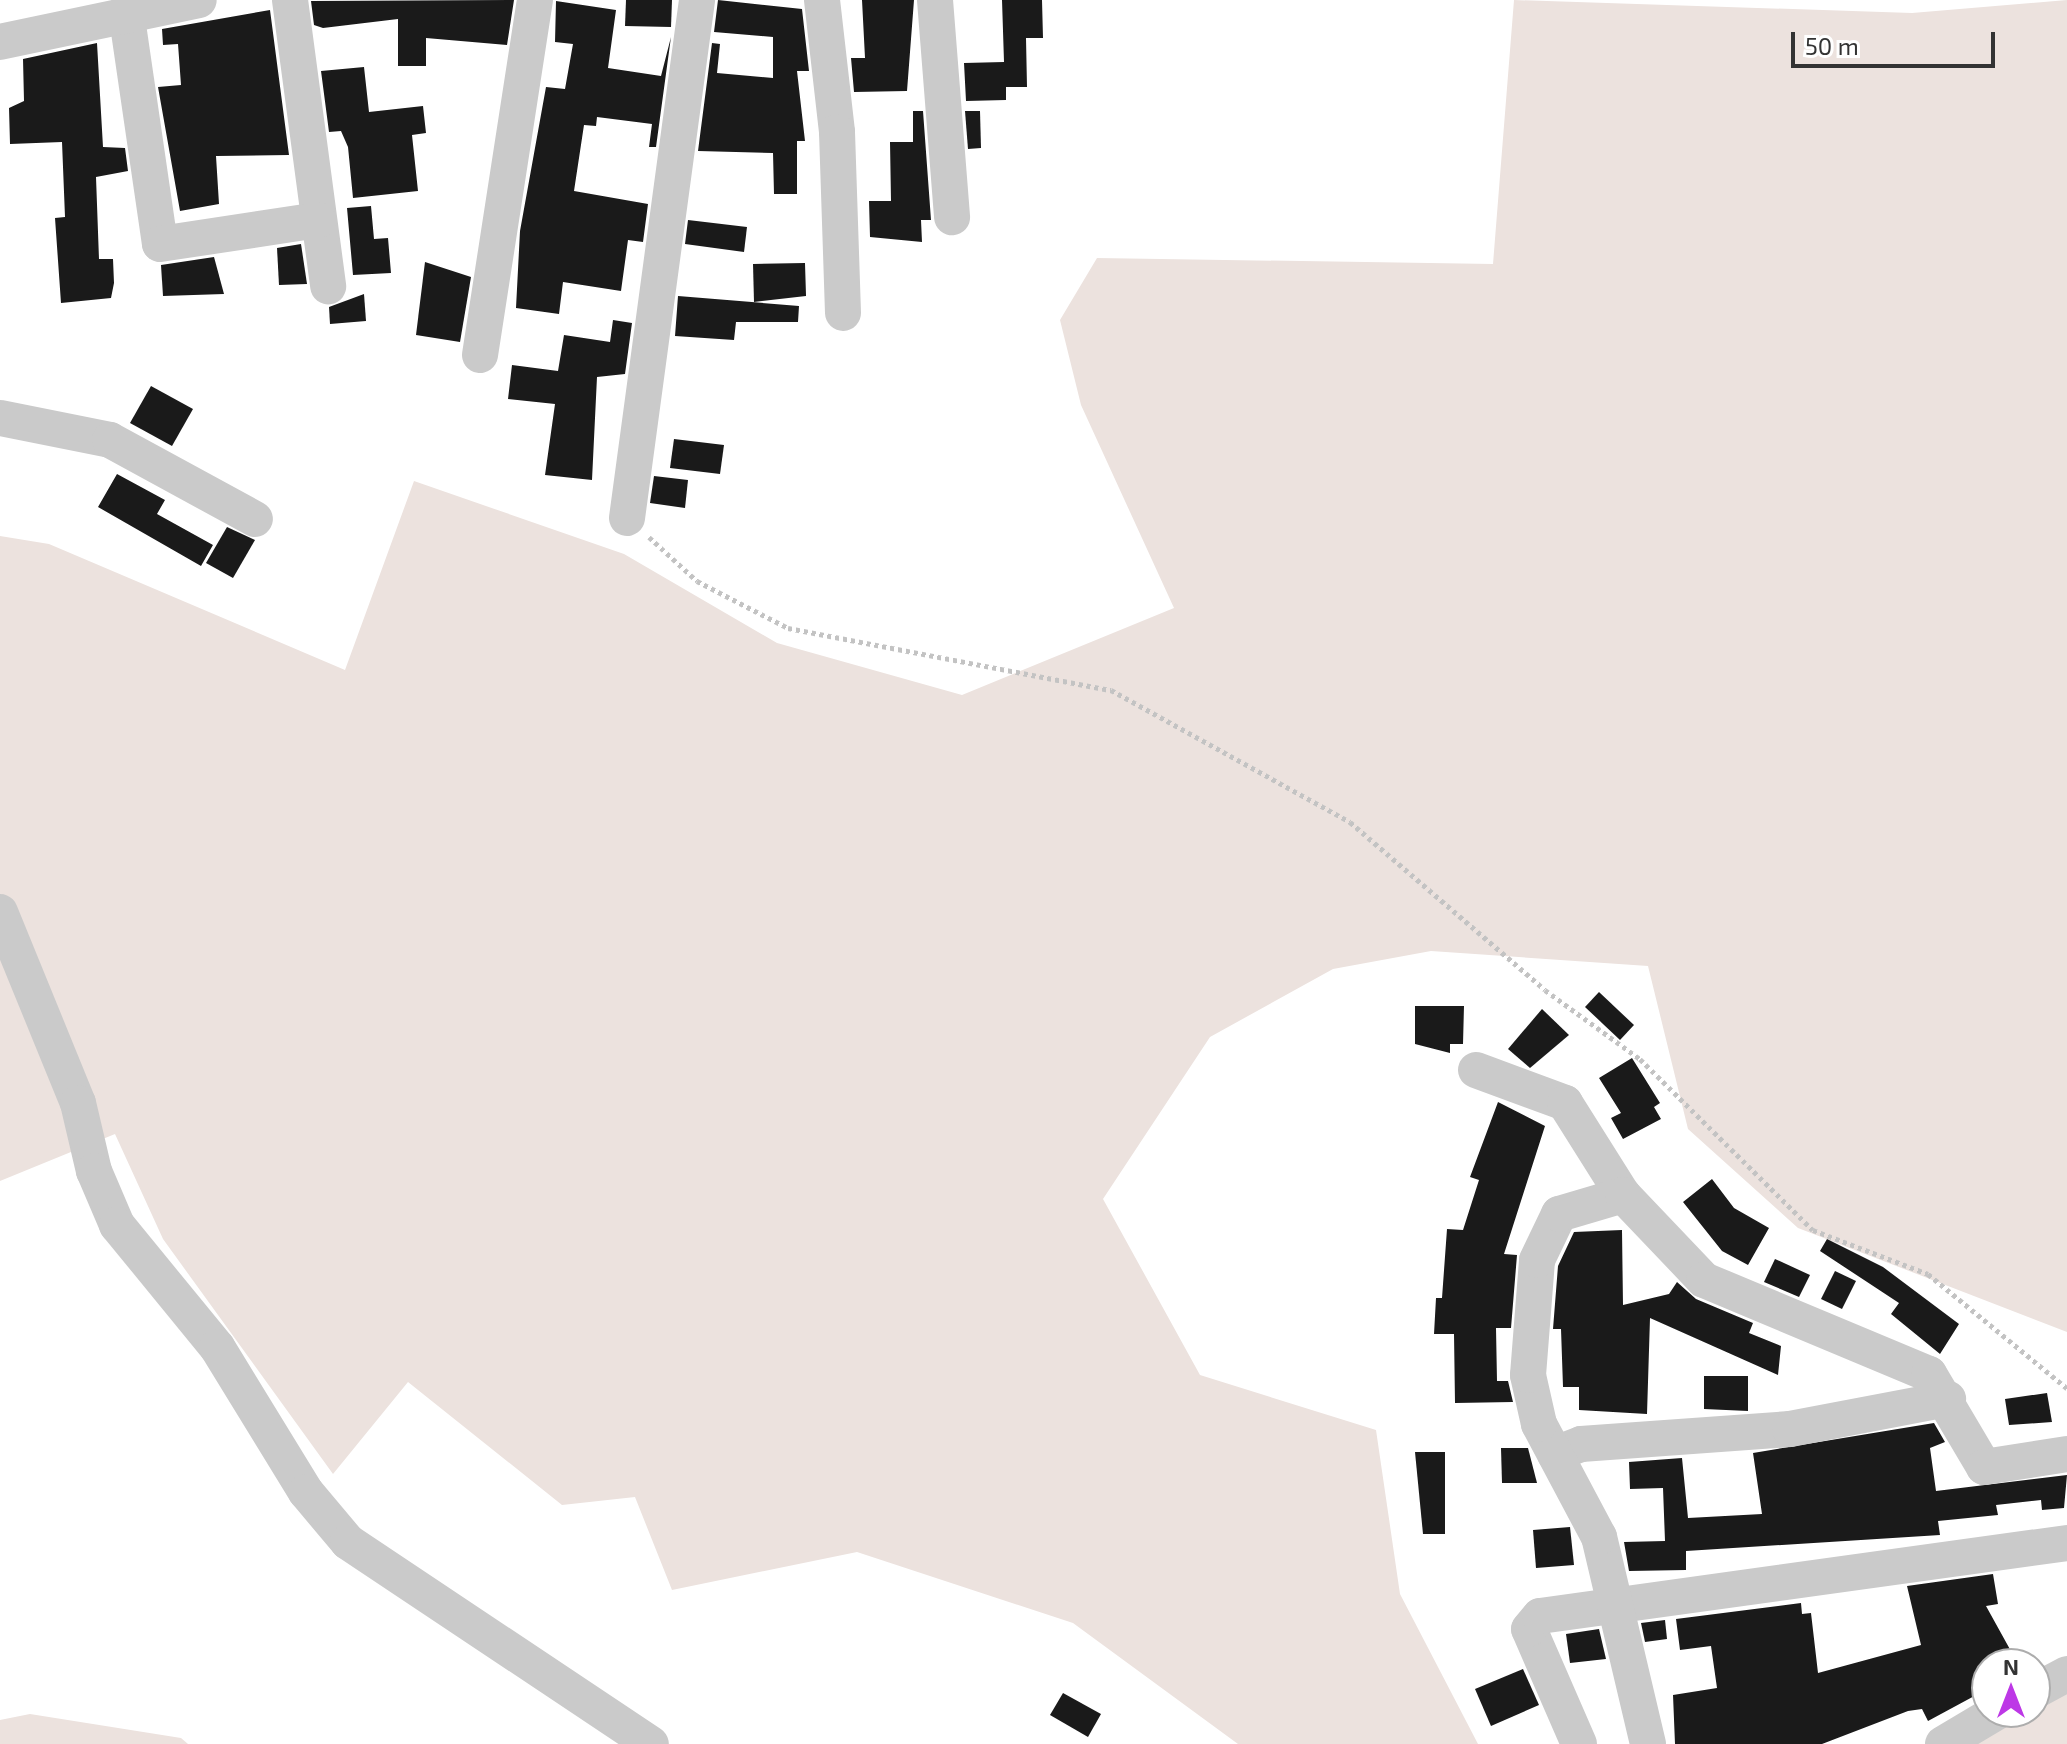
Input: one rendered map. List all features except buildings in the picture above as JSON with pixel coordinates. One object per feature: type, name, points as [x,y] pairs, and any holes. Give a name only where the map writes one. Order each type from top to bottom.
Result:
[{"type":"street","points":[[0,42],[103,9],[199,0]]},
{"type":"street","points":[[290,0],[328,286]]},
{"type":"street","points":[[480,355],[535,0]]},
{"type":"street","points":[[627,518],[697,0]]},
{"type":"street","points":[[822,0],[837,132],[843,313]]},
{"type":"street","points":[[935,0],[952,217]]},
{"type":"street","points":[[103,9],[160,244],[318,220]]},
{"type":"street","points":[[0,418],[110,440],[255,519]]},
{"type":"street","points":[[0,912],[78,1103],[94,1171],[117,1225],[217,1347],[306,1492],[348,1542],[651,1744]]},
{"type":"street","points":[[1476,1070],[1565,1103],[1623,1195],[1704,1280],[1929,1374],[1948,1399],[1984,1467],[2067,1454]]},
{"type":"street","points":[[1623,1195],[1559,1214],[1537,1260],[1528,1375],[1539,1424],[1599,1537],[1648,1744]]},
{"type":"street","points":[[1555,1454],[1594,1443],[1790,1429],[1948,1399]]},
{"type":"street","points":[[1579,1744],[1529,1629],[1540,1616],[2067,1543]]},
{"type":"street","points":[[1943,1744],[1971,1727]]},
{"type":"path","points":[[627,518],[697,581],[788,628],[1111,690],[1350,822],[1545,990],[1640,1059],[1813,1230],[1928,1274],[2067,1388]]},
{"type":"shaded area","points":[[1514,0],[1912,13],[2067,0],[2067,1332],[1798,1228],[1688,1129],[1648,966],[1431,951],[1333,969],[1210,1037],[1103,1199],[1200,1375],[1376,1430],[1400,1594],[1478,1744],[1238,1744],[1073,1623],[857,1552],[672,1590],[635,1497],[562,1505],[408,1382],[333,1474],[163,1239],[115,1134],[0,1181],[0,536],[49,544],[345,670],[414,481],[624,554],[777,643],[962,695],[1174,608],[1081,405],[1060,320],[1097,258],[1493,264]]},
{"type":"shaded area","points":[[2067,1688],[2067,1744],[1968,1744],[2002,1728],[2051,1728],[2051,1700]]},
{"type":"shaded area","points":[[30,1714],[181,1738],[188,1744],[0,1744],[0,1720]]}]
